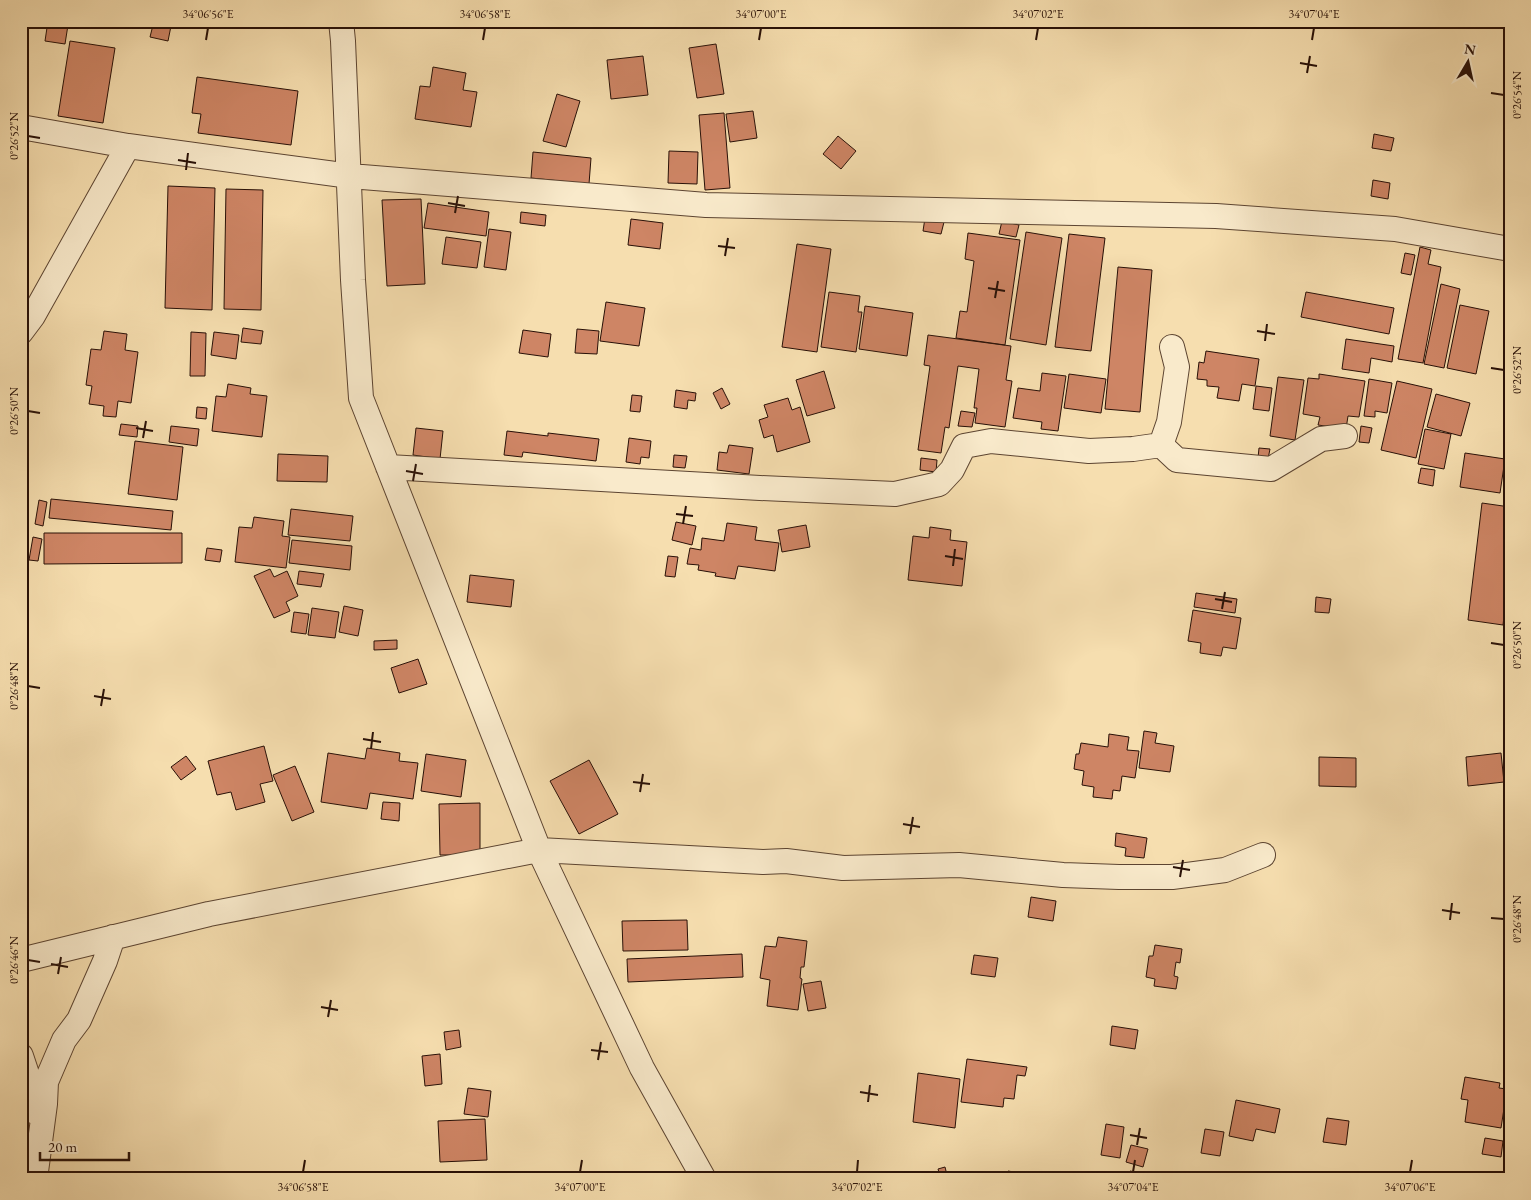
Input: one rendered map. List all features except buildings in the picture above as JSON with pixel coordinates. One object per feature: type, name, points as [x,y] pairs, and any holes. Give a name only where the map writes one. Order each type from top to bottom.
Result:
[{"type":"street","points":[[341,21],[350,176],[353,280],[361,398],[539,850],[642,1068],[704,1179]]},
{"type":"street","points":[[21,127],[128,146],[350,176],[706,205],[1216,216],[1395,229],[1510,249]]},
{"type":"street","points":[[21,332],[33,316],[128,146]]},
{"type":"street","points":[[1161,445],[1169,422],[1177,367],[1172,347]]},
{"type":"street","points":[[1161,445],[1177,460],[1270,469],[1321,440],[1345,436]]},
{"type":"street","points":[[388,467],[895,494],[939,484],[952,470],[964,446],[991,441],[1089,451],[1133,449],[1161,445]]},
{"type":"street","points":[[21,960],[209,914],[539,850],[755,862],[786,861],[843,868],[959,865],[1063,875],[1119,877],[1172,877],[1225,870],[1262,856]]},
{"type":"street","points":[[35,1179],[46,1082],[64,1040],[79,1020],[106,961],[113,937]]},
{"type":"street","points":[[21,1056],[30,1082],[39,1149]]}]
